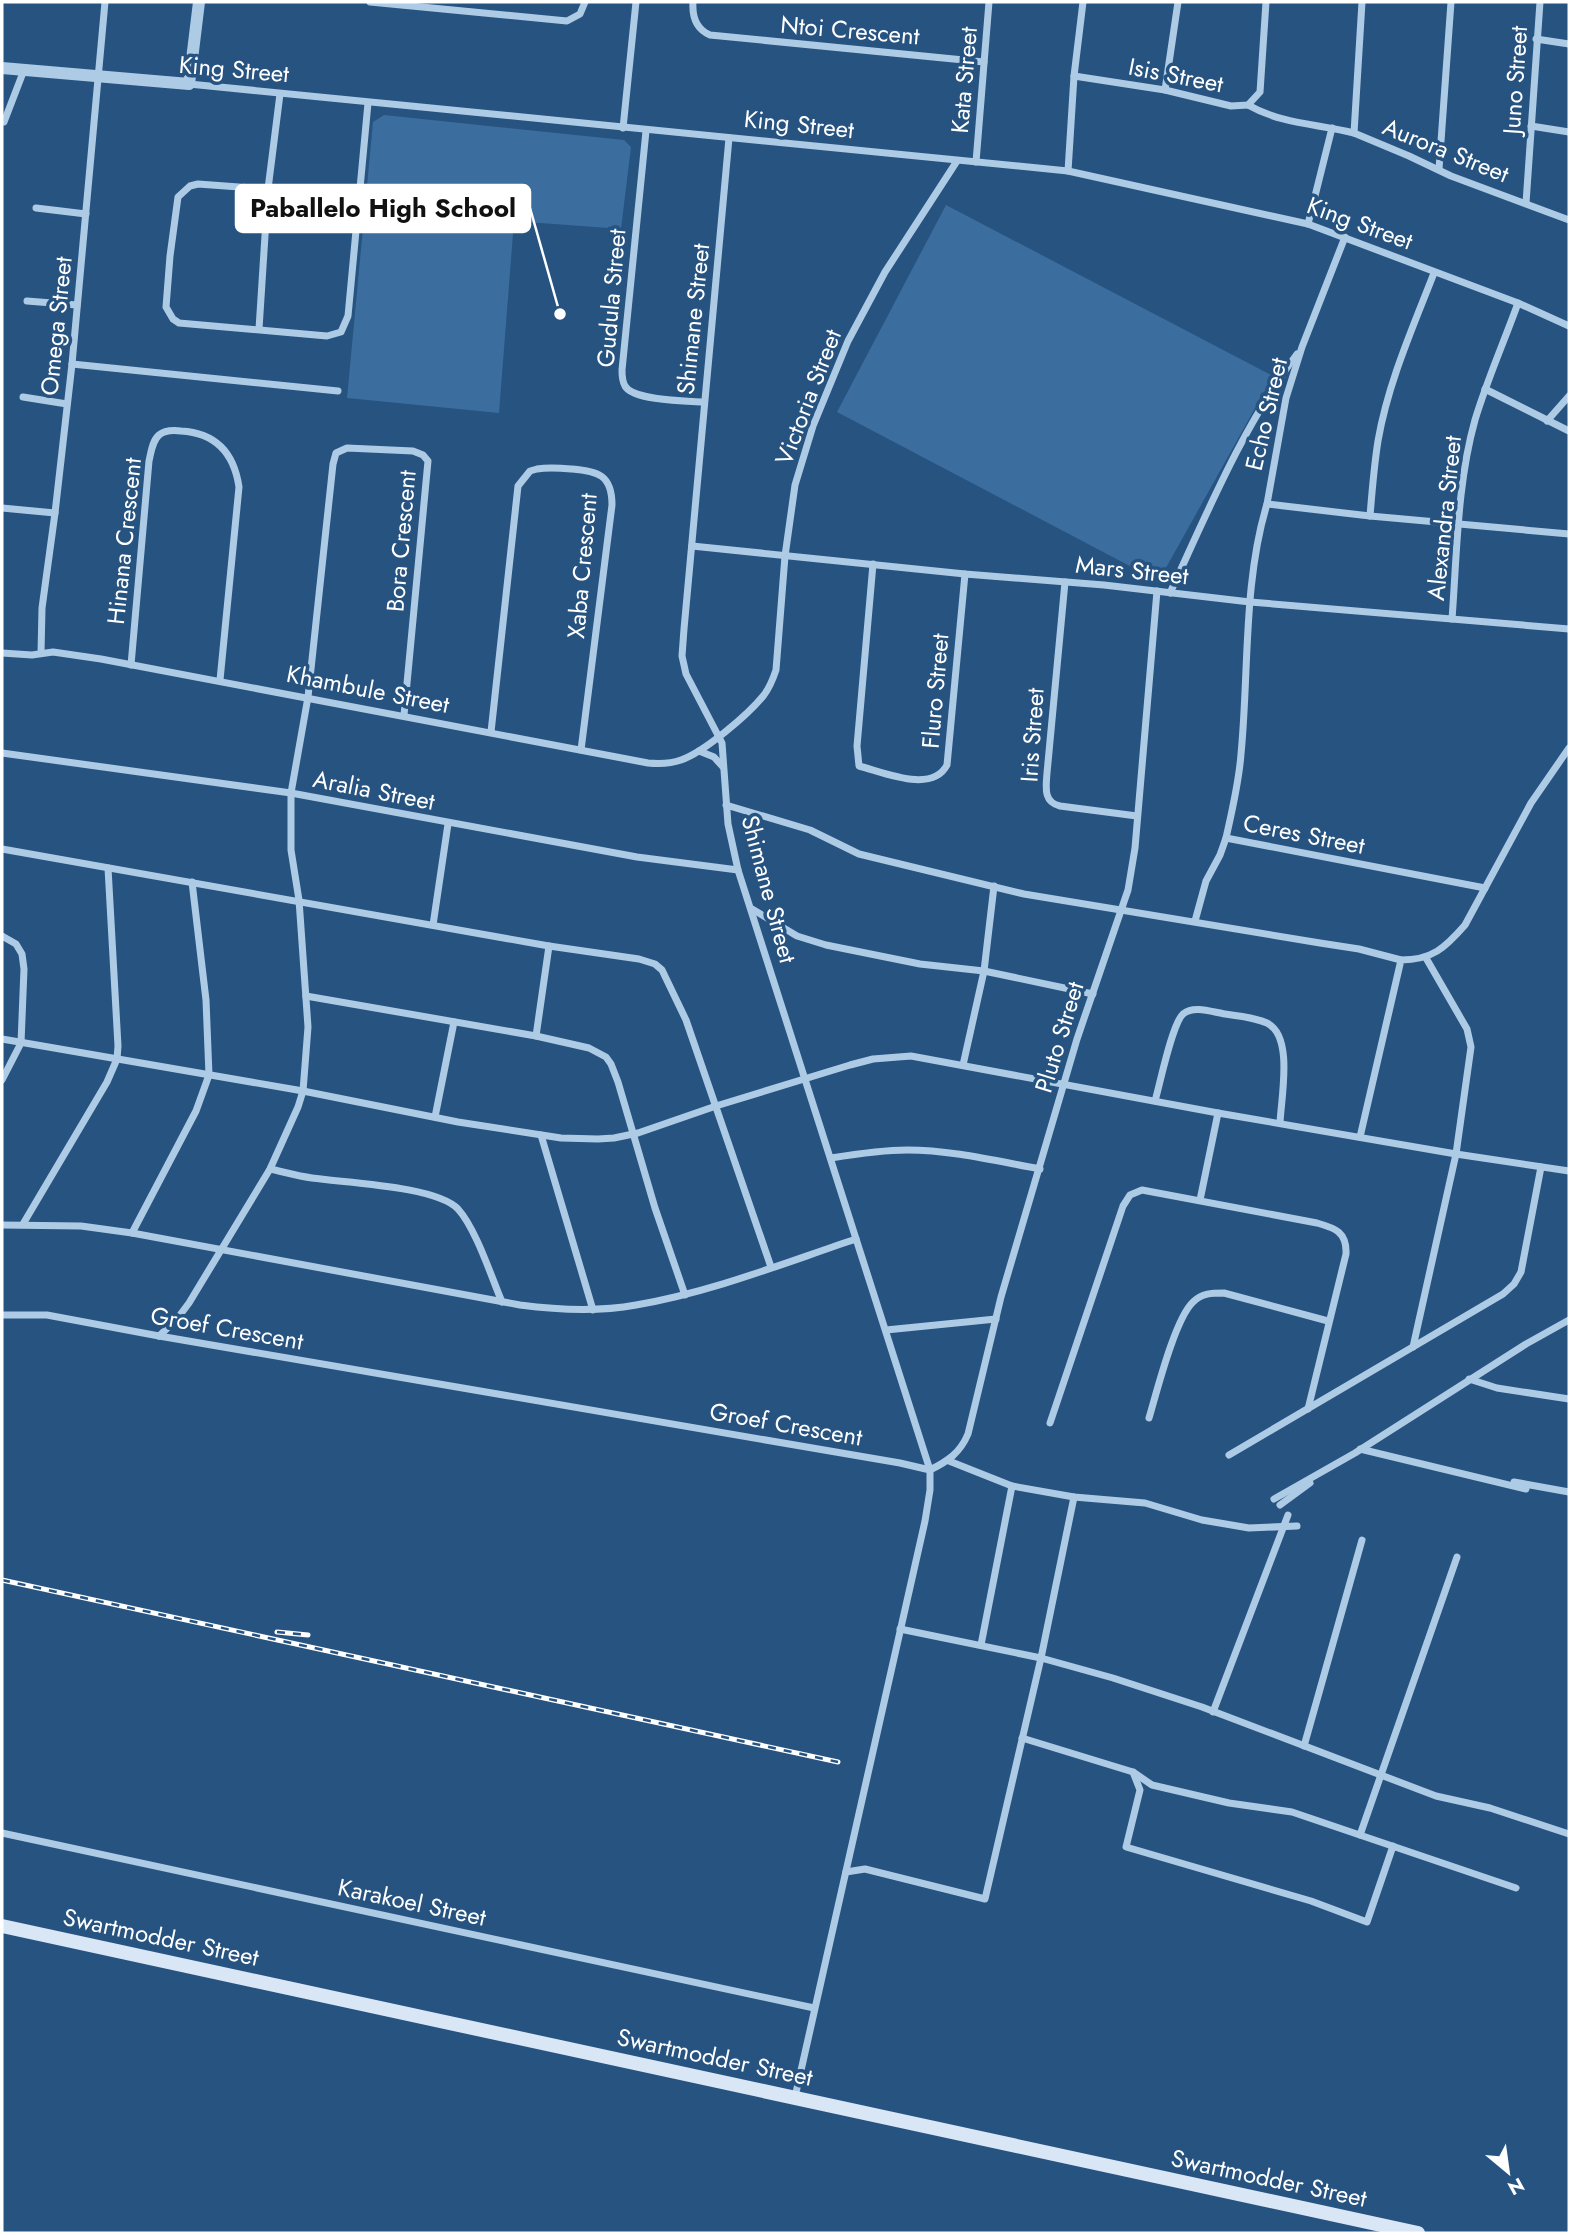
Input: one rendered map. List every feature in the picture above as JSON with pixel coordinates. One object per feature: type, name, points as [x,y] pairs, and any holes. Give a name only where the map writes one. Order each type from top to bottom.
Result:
[{"type":"main road","name":"Swartmodder Street","points":[[2,1926],[1418,2233]]},
{"type":"street","name":"Omega Street","points":[[41,653],[42,608],[72,364],[105,2]]},
{"type":"street","points":[[189,84],[199,2]]},
{"type":"street","points":[[370,2],[567,20],[580,15],[585,2]]},
{"type":"street","points":[[623,128],[636,2]]},
{"type":"street","name":"Ntoi Crescent","points":[[693,2],[696,22],[710,35],[984,62]]},
{"type":"street","name":"Kata Street","points":[[976,162],[989,2]]},
{"type":"street","points":[[1068,171],[1074,76],[1083,2]]},
{"type":"street","points":[[1165,90],[1178,2]]},
{"type":"street","name":"Isis Street","points":[[1074,76],[1165,90],[1231,106],[1248,105],[1259,92],[1266,2]]},
{"type":"street","name":"Aurora Street","points":[[1362,2],[1354,133],[1462,180],[1569,220]]},
{"type":"street","points":[[1439,169],[1451,2]]},
{"type":"street","name":"Juno Street","points":[[1526,203],[1540,2]]},
{"type":"street","points":[[1536,39],[1569,44]]},
{"type":"street","name":"King Street","points":[[2,68],[1068,171],[1308,224],[1518,303],[1569,326]]},
{"type":"street","points":[[4,122],[24,70]]},
{"type":"street","points":[[259,329],[268,189],[279,94]]},
{"type":"street","points":[[268,189],[198,184],[190,186],[178,197],[166,307],[173,319],[180,323],[333,335],[341,332],[346,325],[369,103]]},
{"type":"street","points":[[1248,105],[1265,115],[1295,123],[1354,133]]},
{"type":"street","points":[[1531,126],[1569,132]]},
{"type":"street","points":[[1308,224],[1332,128]]},
{"type":"street","name":"Gudula Street","points":[[646,131],[622,370],[623,383],[639,396],[704,402]]},
{"type":"street","name":"Shimane Street","points":[[729,138],[682,656],[690,685],[722,743],[726,805],[738,870],[930,1470]]},
{"type":"street","name":"Victoria Street","points":[[719,735],[752,707],[772,683],[776,670],[785,556],[795,485],[813,426],[848,341],[885,272],[957,161]]},
{"type":"street","points":[[36,208],[86,214]]},
{"type":"street","name":"Echo Street","points":[[1345,237],[1302,347],[1286,398],[1267,504],[1569,534]]},
{"type":"street","points":[[1370,516],[1378,440],[1384,415],[1402,357],[1434,273]]},
{"type":"street","points":[[27,301],[78,306]]},
{"type":"street","name":"Alexandra Street","points":[[1452,619],[1460,523],[1475,421],[1518,303]]},
{"type":"street","points":[[1170,593],[1254,421],[1273,386],[1302,347]]},
{"type":"street","points":[[72,364],[338,391]]},
{"type":"street","points":[[1485,389],[1569,431]]},
{"type":"street","points":[[1547,421],[1569,396]]},
{"type":"street","points":[[23,397],[67,404]]},
{"type":"street","name":"Hinana Crescent","points":[[131,665],[152,448],[154,441],[161,434],[172,430],[191,432],[212,438],[220,446],[234,467],[239,488],[220,680]]},
{"type":"street","name":"Bora Crescent","points":[[159,1336],[177,1319],[201,1284],[270,1168],[303,1091],[307,1060],[306,996],[299,900],[291,850],[291,793],[307,697],[335,456],[347,448],[413,451],[425,457],[428,467],[404,715]]},
{"type":"street","name":"Xaba Crescent","points":[[491,732],[518,486],[530,471],[537,469],[589,470],[607,480],[612,505],[581,750]]},
{"type":"street","name":"Ceres Street","points":[[1267,504],[1250,602],[1241,756],[1226,838],[1485,888]]},
{"type":"street","points":[[2,508],[55,513]]},
{"type":"street","name":"Mars Street","points":[[692,546],[1250,602],[1569,629]]},
{"type":"street","name":"Fluro Street","points":[[873,565],[857,746],[859,766],[914,779],[932,779],[944,771],[947,765],[965,574]]},
{"type":"street","name":"Iris Street","points":[[1065,582],[1046,795],[1053,804],[1060,806],[1138,816]]},
{"type":"street","name":"Pluto Street","points":[[949,1461],[964,1444],[968,1434],[996,1319],[1064,1084],[1132,873],[1157,591]]},
{"type":"street","name":"Khambule Street","points":[[2,653],[58,653],[220,680],[659,764],[679,761],[699,751],[719,735]]},
{"type":"street","points":[[726,805],[810,830],[859,854],[1024,894],[1359,949],[1401,960],[1426,958],[1449,942],[1465,925],[1531,803],[1569,748]]},
{"type":"street","points":[[699,751],[714,757],[724,768]]},
{"type":"street","name":"Aralia Street","points":[[2,753],[291,793],[637,857],[738,870]]},
{"type":"street","points":[[433,925],[448,824]]},
{"type":"street","points":[[1195,921],[1206,881],[1226,838]]},
{"type":"street","points":[[2,849],[656,964],[671,984],[686,1020],[771,1267]]},
{"type":"street","points":[[23,1224],[107,1082],[117,1059],[118,1032],[108,868]]},
{"type":"street","points":[[132,1233],[196,1111],[209,1075],[206,1000],[192,882]]},
{"type":"street","points":[[963,1065],[984,971],[994,886]]},
{"type":"street","points":[[751,908],[797,936],[826,946],[920,964],[984,971],[1093,994]]},
{"type":"street","points":[[2,936],[16,944],[22,954],[24,969],[21,1043],[2,1080]]},
{"type":"street","points":[[536,1036],[550,946]]},
{"type":"street","points":[[1413,1347],[1456,1154],[1471,1047],[1470,1038],[1448,994],[1426,958]]},
{"type":"street","points":[[1360,1137],[1401,960]]},
{"type":"street","points":[[306,996],[536,1036],[589,1048],[606,1057],[618,1082],[632,1134],[685,1294]]},
{"type":"street","points":[[1155,1101],[1172,1037],[1184,1013],[1198,1010],[1258,1019],[1275,1028],[1282,1042],[1284,1054],[1280,1124]]},
{"type":"street","points":[[435,1117],[454,1022]]},
{"type":"street","points":[[2,1039],[541,1135],[598,1139],[632,1134],[873,1059],[911,1056],[1280,1124],[1569,1171]]},
{"type":"street","points":[[1200,1200],[1218,1113]]},
{"type":"street","points":[[541,1135],[593,1310]]},
{"type":"street","points":[[831,1158],[908,1150],[963,1155],[1040,1169]]},
{"type":"street","points":[[1229,1455],[1503,1294],[1514,1284],[1521,1272],[1541,1167]]},
{"type":"street","points":[[270,1168],[308,1177],[430,1195],[454,1206],[466,1220],[502,1302]]},
{"type":"street","points":[[1050,1423],[1126,1199],[1133,1192],[1142,1190],[1317,1223],[1337,1229],[1341,1233],[1346,1254],[1308,1409]]},
{"type":"street","points":[[2,1225],[81,1226],[132,1233],[502,1302],[555,1309],[593,1310],[635,1306],[726,1283],[856,1239]]},
{"type":"street","points":[[1149,1418],[1178,1330],[1187,1309],[1200,1296],[1224,1293],[1328,1321]]},
{"type":"street","name":"Groef Crescent","points":[[2,1315],[47,1315],[930,1470]]},
{"type":"street","points":[[886,1330],[996,1319]]},
{"type":"street","points":[[1526,1489],[1357,1449],[1277,1502],[1355,1453],[1469,1379],[1569,1320]]},
{"type":"street","points":[[1469,1379],[1497,1388],[1569,1399]]},
{"type":"street","points":[[1355,1453],[1569,1492]]},
{"type":"street","points":[[795,2097],[929,1502],[930,1470],[949,1461],[1013,1486],[1074,1497],[1145,1503],[1202,1520],[1250,1528],[1297,1526]]},
{"type":"street","points":[[981,1645],[1013,1486]]},
{"type":"street","points":[[846,1872],[864,1869],[985,1899],[1041,1658],[1074,1497]]},
{"type":"street","points":[[1213,1712],[1289,1515]]},
{"type":"street","points":[[1304,1746],[1363,1540]]},
{"type":"street","points":[[1360,1835],[1457,1556]]},
{"type":"street","points":[[900,1629],[1041,1658],[1113,1678],[1213,1712],[1436,1796],[1490,1808],[1569,1834]]},
{"type":"street","points":[[1023,1738],[1133,1772],[1152,1785],[1229,1803],[1292,1812],[1516,1888]]},
{"type":"street","points":[[1133,1772],[1140,1790],[1126,1847],[1311,1901],[1367,1922],[1393,1846]]},
{"type":"street","name":"Karakoel Street","points":[[2,1833],[814,2008]]},
{"type":"shaded area","points":[[384,115],[624,140],[631,147],[621,229],[514,221],[499,413],[347,398],[373,122]]},
{"type":"shaded area","points":[[946,205],[1273,376],[1162,575],[1145,574],[837,412]]},
{"type":"railway","points":[[2,1580],[838,1762]]},
{"type":"railway","points":[[277,1632],[308,1635]]},
{"type":"place","name":"Paballelo High School","points":[[560,314]]}]
